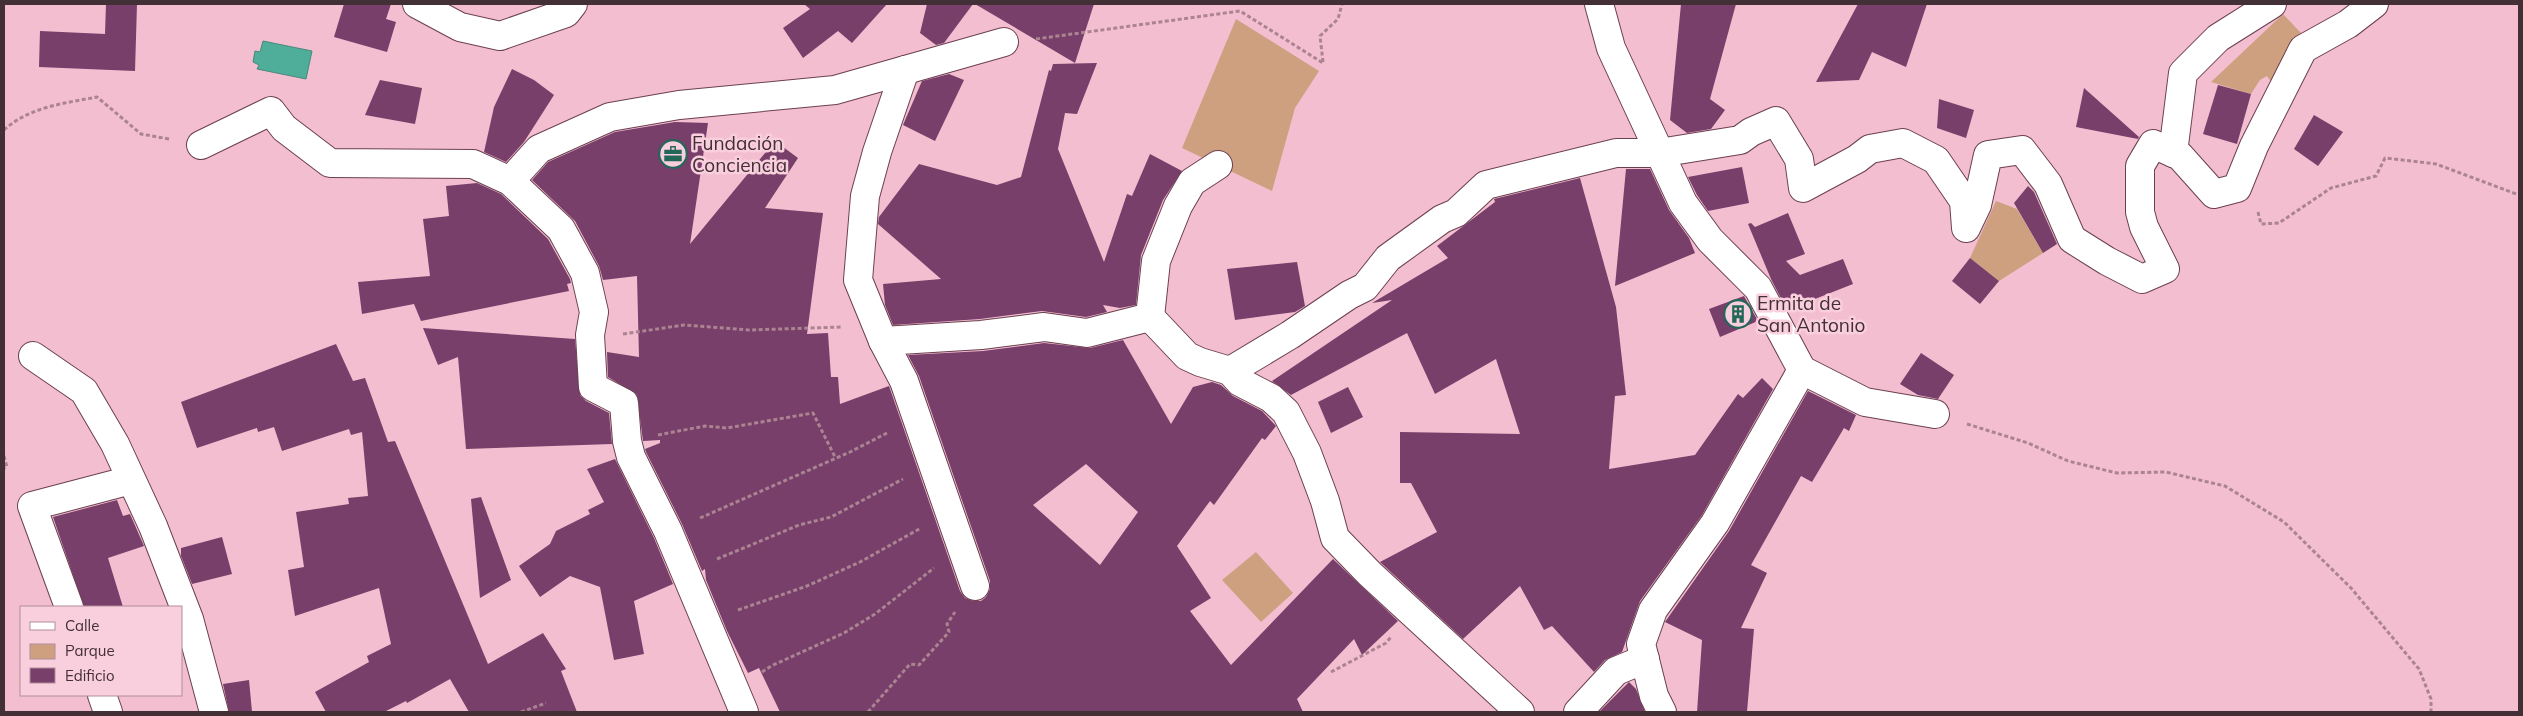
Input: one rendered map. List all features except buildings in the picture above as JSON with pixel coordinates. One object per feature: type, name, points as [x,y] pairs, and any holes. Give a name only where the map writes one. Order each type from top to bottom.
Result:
[{"type":"street","points":[[416,4],[460,27],[500,36],[566,12],[573,4]]},
{"type":"street","points":[[1599,4],[1611,48],[1683,203],[1710,240],[1758,288],[1802,370],[1865,402],[1935,414]]},
{"type":"street","points":[[2173,153],[2183,74],[2218,38],[2272,4]]},
{"type":"street","points":[[1230,371],[1290,335],[1348,295],[1365,286],[1388,258],[1442,219],[1456,213],[1486,185],[1616,153],[1659,153],[1740,140],[1776,121],[1799,159],[1803,188],[1857,159],[1870,149],[1903,143],[1936,160],[1964,201],[1966,228],[1977,206],[1988,155],[2022,150],[2048,184],[2072,239],[2107,261],[2142,279],[2165,269],[2144,227],[2140,212],[2140,166],[2153,144],[2180,156],[2214,194],[2237,188],[2254,146],[2303,49],[2348,24],[2374,4]]},
{"type":"street","points":[[510,181],[539,149],[610,117],[679,105],[835,90],[1004,42]]},
{"type":"street","points":[[905,70],[877,152],[865,196],[858,280],[880,333],[904,381],[975,586]]},
{"type":"street","points":[[201,145],[271,111],[284,128],[330,162],[473,164],[510,181],[560,229],[585,273],[594,312],[590,335],[593,387],[624,403],[631,457],[668,531],[740,702]]},
{"type":"street","points":[[1218,165],[1192,182],[1178,206],[1156,261],[1150,317],[1187,356],[1230,371],[1240,382],[1271,398],[1286,412],[1307,454],[1325,501],[1335,538],[1370,574],[1520,712]]},
{"type":"street","points":[[880,333],[981,335],[1044,327],[1087,333],[1150,317]]},
{"type":"street","points":[[33,356],[84,391],[115,444],[153,526],[189,618],[214,712]]},
{"type":"street","points":[[1662,712],[1654,696],[1641,644],[1654,610],[1715,523],[1802,370]]},
{"type":"street","points":[[70,606],[32,506],[132,480]]},
{"type":"street","points":[[1578,712],[1616,671],[1645,659]]},
{"type":"street","points":[[102,696],[108,712]]},
{"type":"path","points":[[1004,42],[1075,35],[1147,22],[1240,10],[1323,63],[1320,36],[1338,19],[1342,4]]},
{"type":"path","points":[[4,130],[10,124],[48,106],[97,97],[141,134],[201,145]]},
{"type":"path","points":[[2257,209],[2261,224],[2280,223],[2331,188],[2376,176],[2385,158],[2436,164],[2519,195]]},
{"type":"path","points":[[590,335],[630,334],[684,325],[749,330],[880,333]]},
{"type":"path","points":[[626,425],[650,436],[705,426],[727,428],[813,413],[836,457]]},
{"type":"path","points":[[1935,414],[2028,442],[2076,463],[2116,473],[2166,472],[2224,486],[2284,522],[2351,588],[2419,669],[2431,699],[2431,712]]},
{"type":"path","points":[[668,531],[850,452],[917,418]]},
{"type":"path","points":[[4,456],[7,467],[4,468]]},
{"type":"path","points":[[685,574],[738,548],[798,525],[831,517],[932,463]]},
{"type":"path","points":[[706,623],[755,603],[807,586],[860,562],[950,511]]},
{"type":"path","points":[[740,702],[771,666],[844,633],[875,614],[917,579],[923,579],[960,543]]},
{"type":"path","points":[[868,712],[910,664],[919,666],[949,632],[947,624],[975,586]]},
{"type":"path","points":[[1332,672],[1386,642],[1414,614]]},
{"type":"path","points":[[521,712],[546,703]]},
{"type":"green space","points":[[2283,14],[2301,33],[2271,82],[2267,76],[2260,80],[2251,94],[2211,82]]},
{"type":"green space","points":[[1236,19],[1319,71],[1295,108],[1272,191],[1182,148]]},
{"type":"green space","points":[[1996,201],[2017,209],[2043,253],[1999,281],[1970,258]]},
{"type":"green space","points":[[1256,552],[1293,593],[1261,622],[1222,580]]},
{"type":"shaded area","points":[[263,41],[312,51],[306,79],[257,69],[259,65],[253,62],[255,51],[260,52]]},
{"type":"place","name":"Fundación Conciencia","points":[[673,154]]},
{"type":"place","name":"Ermita de San Antonio","points":[[1738,314]]}]
